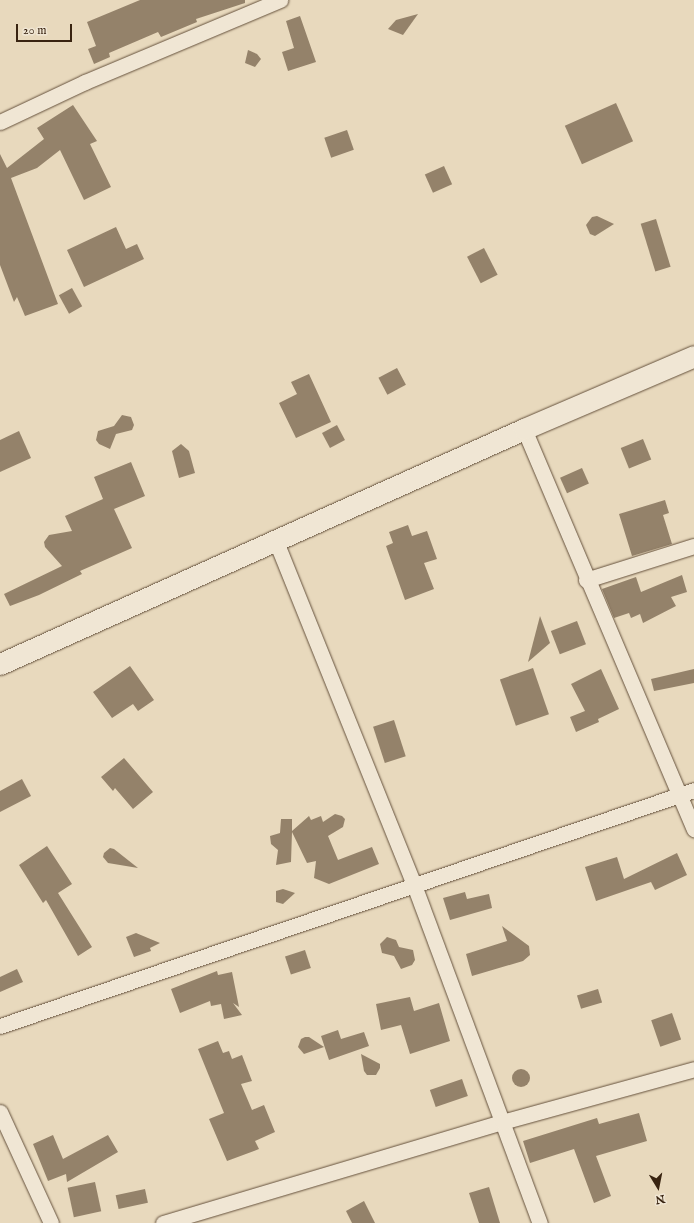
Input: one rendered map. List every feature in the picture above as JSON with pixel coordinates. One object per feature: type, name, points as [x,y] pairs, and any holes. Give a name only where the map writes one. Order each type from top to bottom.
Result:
[{"type":"main road","points":[[0,664],[275,539],[694,356]]},
{"type":"street","points":[[0,122],[85,82],[280,0]]},
{"type":"street","points":[[524,429],[586,580],[694,830]]},
{"type":"street","points":[[275,539],[414,885],[540,1223]]},
{"type":"street","points":[[586,580],[694,546]]},
{"type":"street","points":[[0,1026],[694,790]]},
{"type":"street","points":[[162,1223],[502,1122],[694,1069]]},
{"type":"street","points":[[0,1112],[51,1223]]},
{"type":"building","points":[[140,0],[245,0],[245,3],[196,19],[197,22],[161,37],[158,32],[109,53],[110,57],[94,64],[88,49],[96,46],[87,22]]},
{"type":"building","points":[[418,14],[403,35],[388,29],[396,20]]},
{"type":"building","points":[[300,16],[316,62],[288,71],[282,52],[294,48],[286,21]]},
{"type":"building","points":[[248,50],[257,54],[261,59],[255,67],[245,63]]},
{"type":"building","points":[[616,103],[633,141],[582,164],[565,126]]},
{"type":"building","points":[[73,105],[97,141],[90,144],[111,187],[84,200],[60,150],[37,168],[11,178],[58,304],[25,316],[17,297],[14,302],[0,265],[0,154],[7,168],[44,139],[37,128]]},
{"type":"building","points":[[347,130],[354,150],[331,158],[324,138]]},
{"type":"building","points":[[444,166],[452,184],[433,193],[425,175]]},
{"type":"building","points":[[597,216],[614,224],[595,236],[590,234],[586,225],[592,217]]},
{"type":"building","points":[[656,219],[671,267],[655,271],[641,224]]},
{"type":"building","points":[[116,227],[126,249],[137,244],[144,259],[84,287],[67,250]]},
{"type":"building","points":[[484,248],[498,275],[481,283],[467,257]]},
{"type":"building","points":[[72,288],[82,306],[69,314],[59,295]]},
{"type":"building","points":[[397,368],[406,385],[387,395],[378,378]]},
{"type":"building","points":[[309,374],[331,422],[296,438],[279,403],[297,394],[291,382]]},
{"type":"building","points":[[122,415],[131,417],[134,425],[132,430],[116,434],[110,449],[99,444],[96,440],[98,431],[114,426]]},
{"type":"building","points":[[337,425],[345,440],[330,448],[322,433]]},
{"type":"building","points":[[19,431],[31,458],[0,472],[0,440]]},
{"type":"building","points":[[643,439],[651,459],[629,468],[621,448]]},
{"type":"building","points":[[181,444],[189,451],[195,473],[179,478],[172,451]]},
{"type":"building","points":[[131,462],[145,496],[114,509],[132,548],[80,571],[82,574],[39,595],[10,606],[4,594],[62,566],[45,547],[44,542],[49,535],[72,531],[65,516],[103,499],[94,477]]},
{"type":"building","points":[[582,468],[589,484],[567,493],[560,478]]},
{"type":"building","points":[[665,500],[669,513],[663,515],[672,544],[632,556],[619,514]]},
{"type":"building","points":[[408,525],[412,536],[427,531],[437,559],[424,563],[434,589],[405,600],[386,546],[393,543],[389,532]]},
{"type":"building","points":[[682,575],[687,592],[671,597],[676,606],[643,623],[640,614],[631,618],[629,613],[614,618],[602,589],[636,577],[641,592]]},
{"type":"building","points":[[540,616],[550,643],[528,662]]},
{"type":"building","points":[[577,621],[586,644],[560,654],[551,631]]},
{"type":"building","points":[[130,666],[154,700],[138,711],[133,704],[112,718],[93,692]]},
{"type":"building","points":[[533,668],[549,714],[516,726],[500,679]]},
{"type":"building","points":[[601,669],[619,709],[598,719],[599,722],[576,732],[570,717],[585,711],[571,684]]},
{"type":"building","points":[[694,669],[694,683],[654,691],[651,679]]},
{"type":"building","points":[[394,720],[406,756],[385,763],[373,727]]},
{"type":"building","points":[[124,758],[153,792],[133,809],[115,788],[113,791],[101,777]]},
{"type":"building","points":[[22,779],[31,796],[0,812],[0,791]]},
{"type":"building","points":[[335,814],[342,816],[345,819],[343,827],[328,836],[338,860],[372,847],[379,864],[329,884],[314,878],[316,861],[307,863],[292,832],[291,862],[276,865],[278,850],[271,844],[270,836],[280,833],[281,819],[292,819],[292,831],[309,816],[311,820],[321,816],[323,822]]},
{"type":"building","points":[[47,846],[72,884],[58,893],[92,947],[78,956],[46,900],[43,903],[19,865]]},
{"type":"building","points":[[110,848],[114,849],[138,868],[108,863],[103,857],[104,853]]},
{"type":"building","points":[[677,853],[687,875],[655,890],[651,882],[596,901],[585,867],[617,857],[624,879]]},
{"type":"building","points":[[283,889],[295,893],[283,904],[276,902],[276,891]]},
{"type":"building","points":[[465,892],[467,899],[489,894],[492,908],[450,920],[443,898]]},
{"type":"building","points":[[502,926],[529,946],[530,955],[523,961],[472,976],[466,954],[507,941]]},
{"type":"building","points":[[136,933],[160,943],[150,948],[151,951],[134,957],[126,937]]},
{"type":"building","points":[[387,937],[396,940],[399,947],[413,950],[415,960],[412,965],[401,969],[394,956],[382,953],[380,944]]},
{"type":"building","points":[[305,950],[311,968],[291,975],[285,956]]},
{"type":"building","points":[[17,969],[23,982],[0,992],[0,977]]},
{"type":"building","points":[[217,971],[218,975],[232,972],[239,1007],[233,1003],[242,1015],[224,1019],[221,1004],[211,1006],[210,1001],[180,1013],[171,989]]},
{"type":"building","points":[[598,989],[602,1002],[581,1009],[577,995]]},
{"type":"building","points":[[410,997],[414,1011],[439,1003],[450,1041],[410,1054],[401,1025],[381,1030],[376,1004]]},
{"type":"building","points":[[672,1013],[681,1039],[660,1047],[651,1020]]},
{"type":"building","points":[[338,1030],[341,1039],[364,1032],[369,1046],[329,1060],[321,1036]]},
{"type":"building","points":[[309,1037],[324,1047],[304,1054],[298,1047],[301,1039]]},
{"type":"building","points":[[218,1041],[223,1053],[229,1051],[232,1059],[242,1055],[252,1081],[241,1084],[252,1110],[264,1105],[275,1132],[255,1141],[259,1149],[227,1161],[209,1119],[224,1113],[198,1049]]},
{"type":"building","points":[[361,1054],[380,1064],[380,1068],[376,1075],[367,1075],[364,1071]]},
{"type":"building","points":[[521,1069],[527,1072],[530,1078],[527,1084],[521,1087],[515,1084],[512,1078],[515,1072]]},
{"type":"building","points":[[462,1079],[468,1096],[436,1107],[430,1090]]},
{"type":"building","points":[[639,1113],[647,1141],[596,1156],[611,1196],[594,1203],[574,1149],[530,1163],[523,1141],[597,1118],[599,1124]]},
{"type":"building","points":[[53,1135],[63,1159],[108,1135],[118,1152],[67,1182],[66,1174],[48,1181],[33,1144]]},
{"type":"building","points":[[95,1182],[101,1211],[74,1217],[68,1188]]},
{"type":"building","points":[[489,1187],[500,1223],[479,1223],[469,1193]]},
{"type":"building","points":[[145,1189],[148,1203],[119,1209],[116,1195]]},
{"type":"building","points":[[364,1201],[375,1223],[352,1223],[346,1211]]}]
